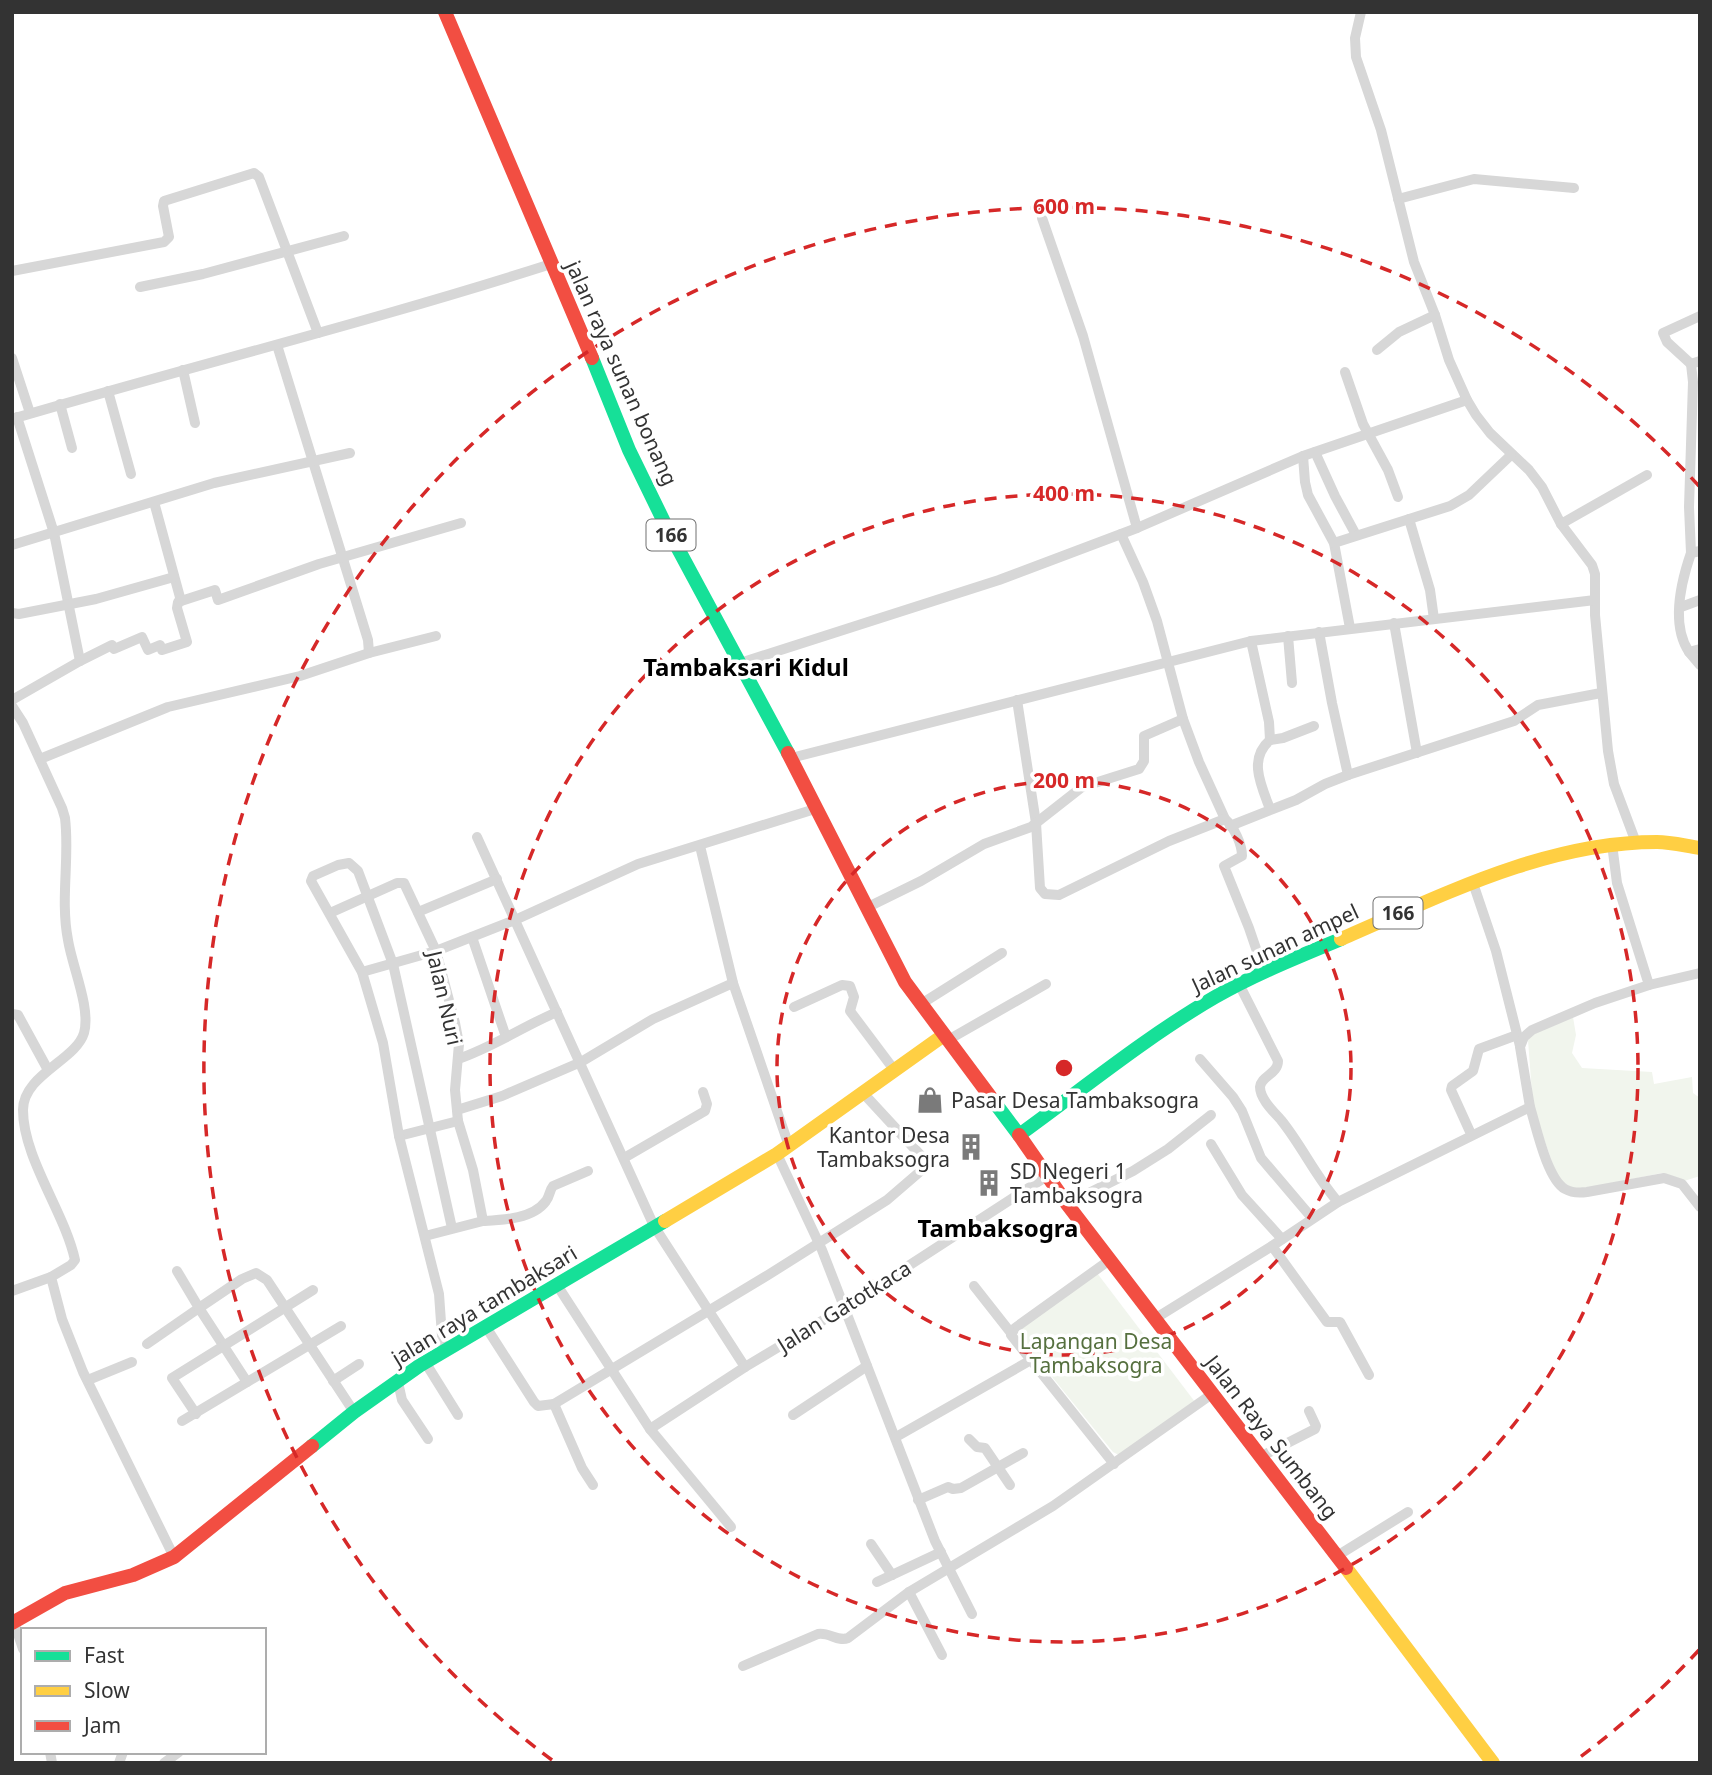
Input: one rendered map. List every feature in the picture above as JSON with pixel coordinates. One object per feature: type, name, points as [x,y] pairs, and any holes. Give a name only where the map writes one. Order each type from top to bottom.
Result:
[{"type":"main road","name":"jalan raya sunan bonang","points":[[445,12],[612,404],[629,450],[668,530],[791,758],[905,982],[1019,1135]]},
{"type":"main road","name":"Jalan sunan ampel","points":[[1019,1135],[1137,1047],[1201,1005],[1264,972],[1473,883],[1568,853],[1635,840],[1693,846]]},
{"type":"main road","name":"jalan raya tambaksari","points":[[13,1623],[64,1594],[153,1570],[174,1557],[354,1412],[425,1362],[783,1150],[946,1038]]},
{"type":"main road","name":"Jalan Raya Sumbang","points":[[1019,1135],[1067,1204],[1262,1456],[1493,1763]]},
{"type":"street","points":[[1361,12],[1356,57],[1381,130],[1414,262],[1450,360],[1467,400],[1490,433],[1529,470],[1542,487],[1561,524],[1592,565],[1602,674],[1601,693],[1614,784],[1635,840]]},
{"type":"street","points":[[12,271],[164,242],[169,237],[164,201],[254,173],[259,177],[318,333]]},
{"type":"street","points":[[1398,199],[1474,179],[1574,188]]},
{"type":"street","points":[[1042,218],[1083,336],[1137,528]]},
{"type":"street","points":[[140,287],[204,274],[344,236]]},
{"type":"street","points":[[80,660],[66,605],[54,533],[15,418],[404,310],[551,264]]},
{"type":"street","points":[[1377,350],[1399,332],[1435,315]]},
{"type":"street","points":[[1700,316],[1663,333],[1667,342],[1695,363],[1695,457],[1689,507],[1695,552],[1684,572],[1679,623],[1683,641],[1694,650],[1700,665]]},
{"type":"street","points":[[276,345],[368,640],[369,653]]},
{"type":"street","points":[[12,358],[30,414]]},
{"type":"street","points":[[183,370],[195,423]]},
{"type":"street","points":[[1345,372],[1368,434],[1388,470],[1398,497]]},
{"type":"street","points":[[108,391],[131,474]]},
{"type":"street","points":[[740,663],[999,580],[1137,528],[1303,456],[1467,400]]},
{"type":"street","points":[[60,404],[72,448]]},
{"type":"street","points":[[1315,452],[1356,534]]},
{"type":"street","points":[[12,545],[214,483],[350,453]]},
{"type":"street","points":[[1334,543],[1443,509],[1462,500],[1511,455]]},
{"type":"street","points":[[1303,456],[1308,495],[1334,543],[1350,628]]},
{"type":"street","points":[[1561,524],[1647,475]]},
{"type":"street","points":[[154,502],[181,601]]},
{"type":"street","points":[[1689,507],[1700,503]]},
{"type":"street","points":[[1409,519],[1430,590],[1434,619]]},
{"type":"street","points":[[12,1291],[51,1277],[75,1260],[36,1164],[23,1121],[23,1106],[32,1087],[83,1037],[86,1024],[67,937],[64,901],[65,818],[12,703],[80,660],[112,645],[114,649],[142,637],[148,650],[160,645],[162,650],[187,642],[177,608],[181,601],[215,590],[218,600],[275,578],[461,523]]},
{"type":"street","points":[[1121,534],[1143,582],[1168,660],[1183,719],[1199,762],[1243,853],[1224,866],[1264,972]]},
{"type":"street","points":[[12,613],[66,605],[174,577]]},
{"type":"street","points":[[791,758],[1251,641],[1595,600]]},
{"type":"street","points":[[1681,607],[1700,600]]},
{"type":"street","points":[[1394,623],[1417,753]]},
{"type":"street","points":[[1319,632],[1348,775]]},
{"type":"street","points":[[40,759],[168,707],[300,676],[369,653],[436,636]]},
{"type":"street","points":[[1287,636],[1292,683]]},
{"type":"street","points":[[1251,641],[1269,722],[1270,740]]},
{"type":"street","points":[[1017,700],[1036,823],[1040,888],[1045,894],[1054,896],[1169,841],[1286,804],[1348,775],[1514,721],[1538,705],[1601,693]]},
{"type":"street","points":[[866,908],[930,876],[984,844],[1036,823],[1082,787],[1139,769],[1144,761],[1144,736],[1183,719]]},
{"type":"street","points":[[1269,809],[1259,780],[1259,752],[1270,740],[1314,726]]},
{"type":"street","points":[[362,972],[436,951],[472,937],[638,864],[815,809]]},
{"type":"street","points":[[477,837],[654,1226],[745,1367]]},
{"type":"street","points":[[1612,844],[1617,883],[1649,985]]},
{"type":"street","points":[[699,846],[733,984],[783,1150],[896,1437],[918,1500],[972,1614]]},
{"type":"street","points":[[443,1350],[439,1294],[399,1136],[383,1043],[362,972],[311,881],[316,874],[338,865],[353,865],[368,895],[393,964],[452,1228]]},
{"type":"street","points":[[418,912],[497,879]]},
{"type":"street","name":"Jalan Nuri","points":[[368,895],[397,883],[404,883],[436,951],[458,1044],[455,1090],[458,1115],[483,1221]]},
{"type":"street","points":[[1473,883],[1496,951],[1520,1047],[1530,1107],[1556,1179],[1564,1189],[1577,1193],[1664,1178],[1682,1184],[1700,1207]]},
{"type":"street","points":[[330,913],[368,895]]},
{"type":"street","points":[[472,937],[506,1037]]},
{"type":"street","points":[[921,1003],[1002,953]]},
{"type":"street","points":[[1520,1047],[1524,1037],[1532,1031],[1595,1003],[1649,985],[1700,973]]},
{"type":"street","points":[[399,1136],[431,1128],[581,1062],[653,1019],[733,984]]},
{"type":"street","points":[[946,1038],[1046,984]]},
{"type":"street","points":[[1239,984],[1278,1061],[1275,1070],[1260,1085],[1268,1105],[1338,1202]]},
{"type":"street","points":[[794,1007],[842,985],[850,986],[854,997],[850,1011],[895,1071]]},
{"type":"street","points":[[458,1059],[557,1012]]},
{"type":"street","points":[[12,1014],[18,1015],[48,1070]]},
{"type":"street","points":[[1471,1134],[1451,1090],[1452,1086],[1473,1071],[1479,1049],[1517,1035]]},
{"type":"street","points":[[1200,1059],[1234,1097],[1261,1158],[1312,1218]]},
{"type":"street","points":[[624,1158],[705,1111],[707,1104],[703,1092]]},
{"type":"street","points":[[486,1328],[538,1406],[554,1404],[708,1312],[887,1200],[925,1166],[925,1160],[864,1094]]},
{"type":"street","points":[[1156,1318],[1338,1202],[1530,1107]]},
{"type":"street","points":[[1067,1204],[1133,1171],[1168,1149],[1210,1115]]},
{"type":"street","points":[[1211,1144],[1242,1195],[1282,1239]]},
{"type":"street","points":[[425,1236],[483,1221],[513,1219],[528,1213],[546,1202],[553,1186],[587,1171]]},
{"type":"street","name":"Jalan Gatotkaca","points":[[650,1429],[1047,1176]]},
{"type":"street","points":[[1272,1246],[1327,1322],[1340,1322],[1369,1375]]},
{"type":"street","points":[[1012,1333],[1015,1328],[1111,1259]]},
{"type":"street","points":[[177,1271],[247,1382]]},
{"type":"street","points":[[147,1344],[242,1279],[256,1273],[267,1280],[354,1412]]},
{"type":"street","points":[[51,1277],[62,1319],[88,1380],[131,1474],[174,1557]]},
{"type":"street","points":[[557,1285],[650,1429],[731,1527]]},
{"type":"street","points":[[974,1286],[1012,1333],[1013,1339],[1114,1464]]},
{"type":"street","points":[[196,1414],[172,1378],[313,1290]]},
{"type":"street","points":[[183,1421],[341,1326]]},
{"type":"street","points":[[896,1437],[1031,1360]]},
{"type":"street","points":[[88,1380],[132,1362]]},
{"type":"street","points":[[425,1362],[458,1415]]},
{"type":"street","points":[[333,1381],[359,1364]]},
{"type":"street","points":[[793,1415],[867,1366]]},
{"type":"street","points":[[398,1382],[402,1400],[428,1439]]},
{"type":"street","points":[[743,1666],[818,1634],[827,1633],[841,1640],[848,1638],[909,1592],[1053,1506],[1212,1394]]},
{"type":"street","points":[[554,1404],[582,1468],[593,1485]]},
{"type":"street","points":[[1262,1456],[1315,1429],[1309,1411]]},
{"type":"street","points":[[969,1439],[976,1447],[985,1448],[1010,1485]]},
{"type":"street","points":[[918,1500],[948,1487],[961,1488],[1023,1453]]},
{"type":"street","points":[[1337,1556],[1408,1512]]},
{"type":"street","points":[[872,1544],[892,1575]]},
{"type":"street","points":[[877,1582],[941,1552]]},
{"type":"street","points":[[909,1592],[942,1655]]},
{"type":"street","points":[[13,1623],[21,1645]]},
{"type":"green space","points":[[1573,1017],[1576,1035],[1572,1053],[1582,1068],[1652,1072],[1654,1084],[1692,1077],[1693,1093],[1700,1098],[1700,1176],[1684,1181],[1662,1173],[1576,1190],[1558,1179],[1533,1107],[1528,1040],[1533,1034]]},
{"type":"green space","name":"Lapangan Desa Tambaksogra","points":[[1097,1273],[1195,1402],[1119,1455],[1113,1452],[1018,1335],[1020,1327]]},
{"type":"traffic: fast","points":[[592,358],[629,450],[668,530],[788,753]]},
{"type":"traffic: fast","points":[[995,1103],[1019,1135],[1189,1012],[1277,966],[1341,939]]},
{"type":"traffic: fast","points":[[312,1446],[419,1366],[665,1221]]},
{"type":"traffic: slow","points":[[1341,939],[1455,889],[1534,861],[1615,844],[1657,842],[1700,848]]},
{"type":"traffic: slow","points":[[665,1221],[777,1154],[944,1035]]},
{"type":"traffic: slow","points":[[1346,1568],[1493,1763]]},
{"type":"traffic: jam","points":[[445,12],[592,358]]},
{"type":"traffic: jam","points":[[788,753],[905,982],[995,1103]]},
{"type":"traffic: jam","points":[[1019,1135],[1067,1204],[1346,1568]]},
{"type":"traffic: jam","points":[[12,1623],[65,1593],[133,1575],[174,1557],[312,1446]]},
{"type":"place","name":"Pasar Desa Tambaksogra","points":[[930,1100]]},
{"type":"place","name":"Kantor Desa Tambaksogra","points":[[971,1147]]},
{"type":"place","name":"SD Negeri 1 Tambaksogra","points":[[989,1183]]},
{"type":"district","name":"Tambaksari Kidul","points":[[746,666]]},
{"type":"district","name":"Tambaksogra","points":[[998,1227]]}]
